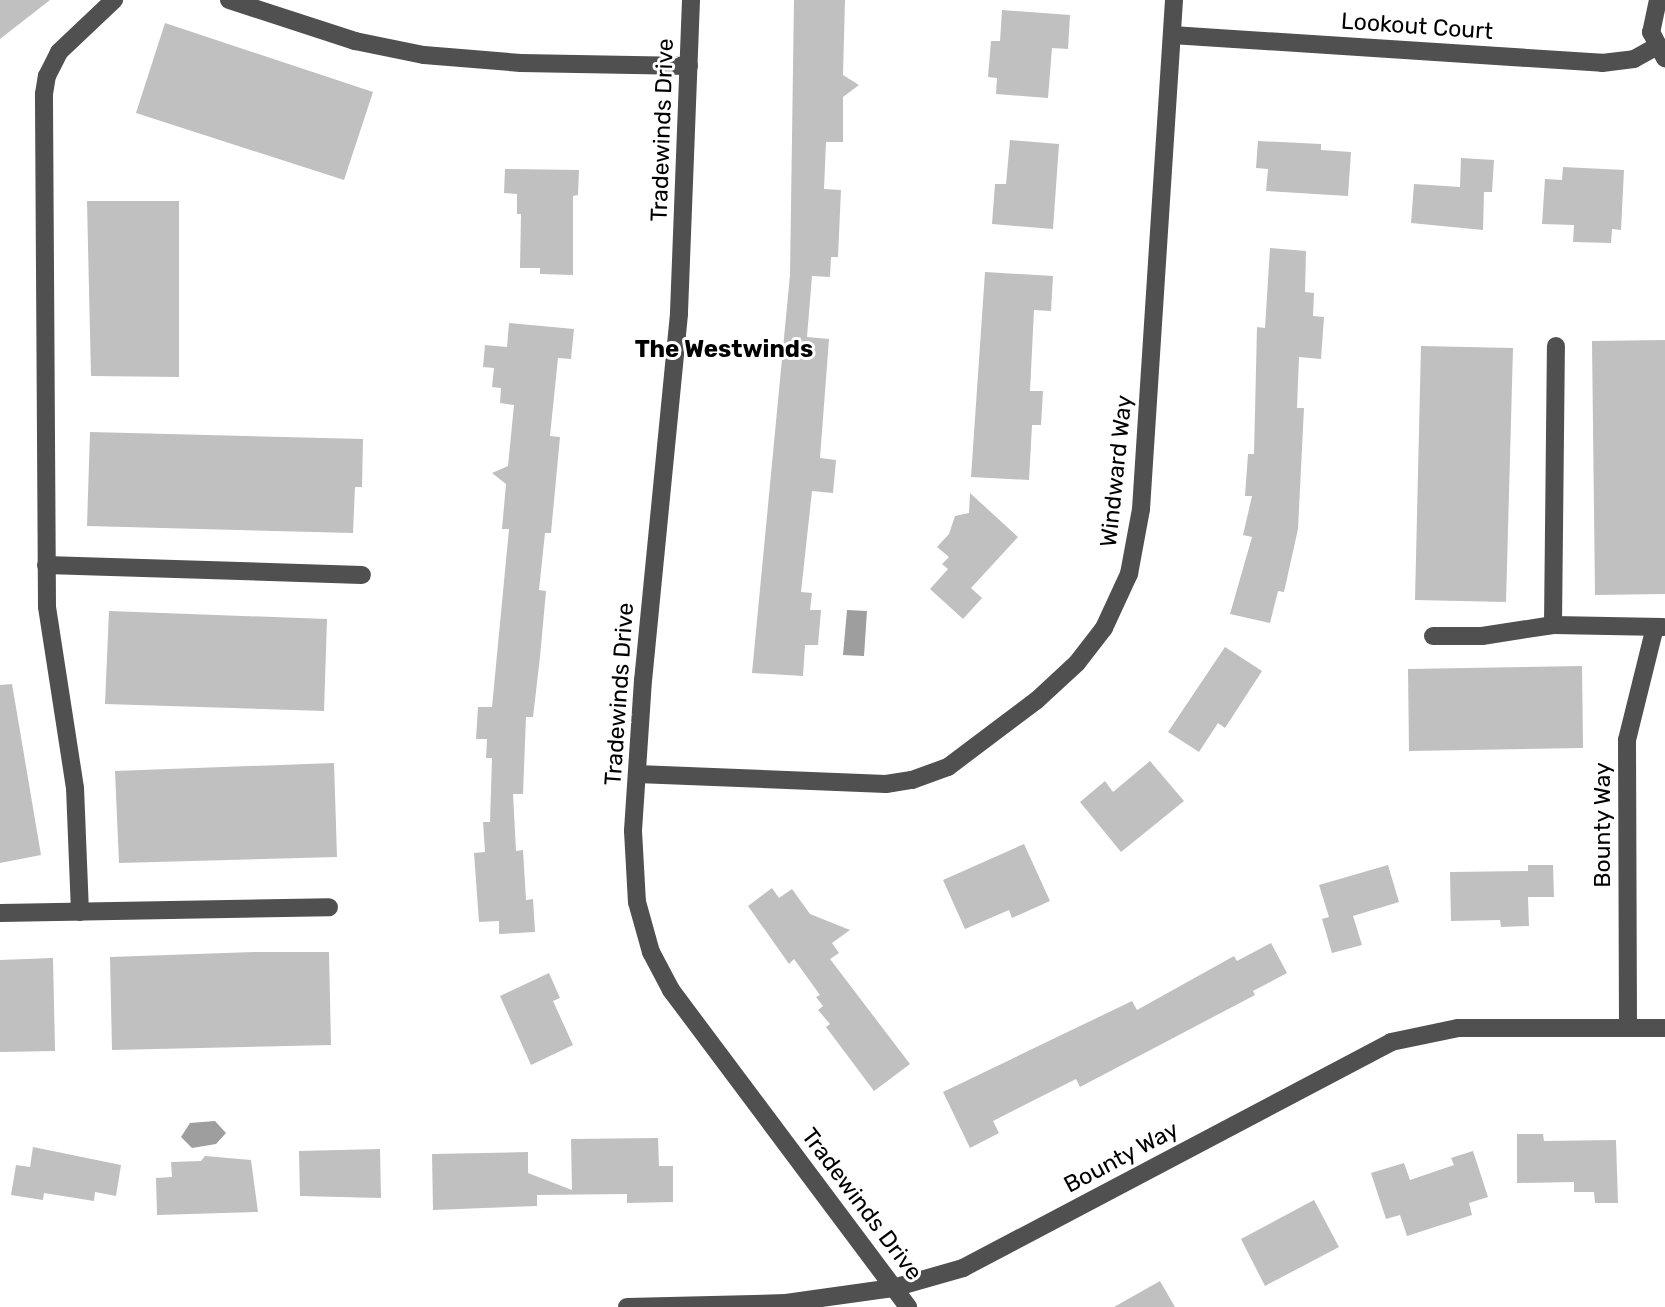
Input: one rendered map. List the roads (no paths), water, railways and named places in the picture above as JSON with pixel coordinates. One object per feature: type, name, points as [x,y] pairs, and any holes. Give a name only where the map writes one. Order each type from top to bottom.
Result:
[{"type":"street","points":[[80,912],[75,788],[50,635],[46,565],[44,94],[47,76],[59,52],[114,0]]},
{"type":"street","points":[[229,0],[355,41],[424,55],[521,63],[689,66]]},
{"type":"street","name":"Tradewinds Drive","points":[[691,0],[679,314],[637,774],[633,873],[644,934],[660,972],[908,1307]]},
{"type":"street","name":"Windward Way","points":[[637,774],[886,784],[912,780],[967,754],[1063,678],[1089,649],[1124,586],[1141,509],[1174,0]]},
{"type":"street","name":"Lookout Court","points":[[1172,35],[1602,63],[1660,52],[1651,16],[1658,0]]},
{"type":"street","points":[[1553,625],[1556,346]]},
{"type":"street","points":[[46,565],[362,575]]},
{"type":"street","name":"Bounty Way","points":[[1433,636],[1482,635],[1553,625],[1660,627],[1627,740],[1628,1027]]},
{"type":"street","points":[[0,914],[329,907]]},
{"type":"street","name":"Bounty Way","points":[[627,1307],[786,1303],[893,1288],[963,1269],[1391,1042],[1458,1028],[1665,1028]]},
{"type":"district","name":"The Westwinds","points":[[724,350]]}]
